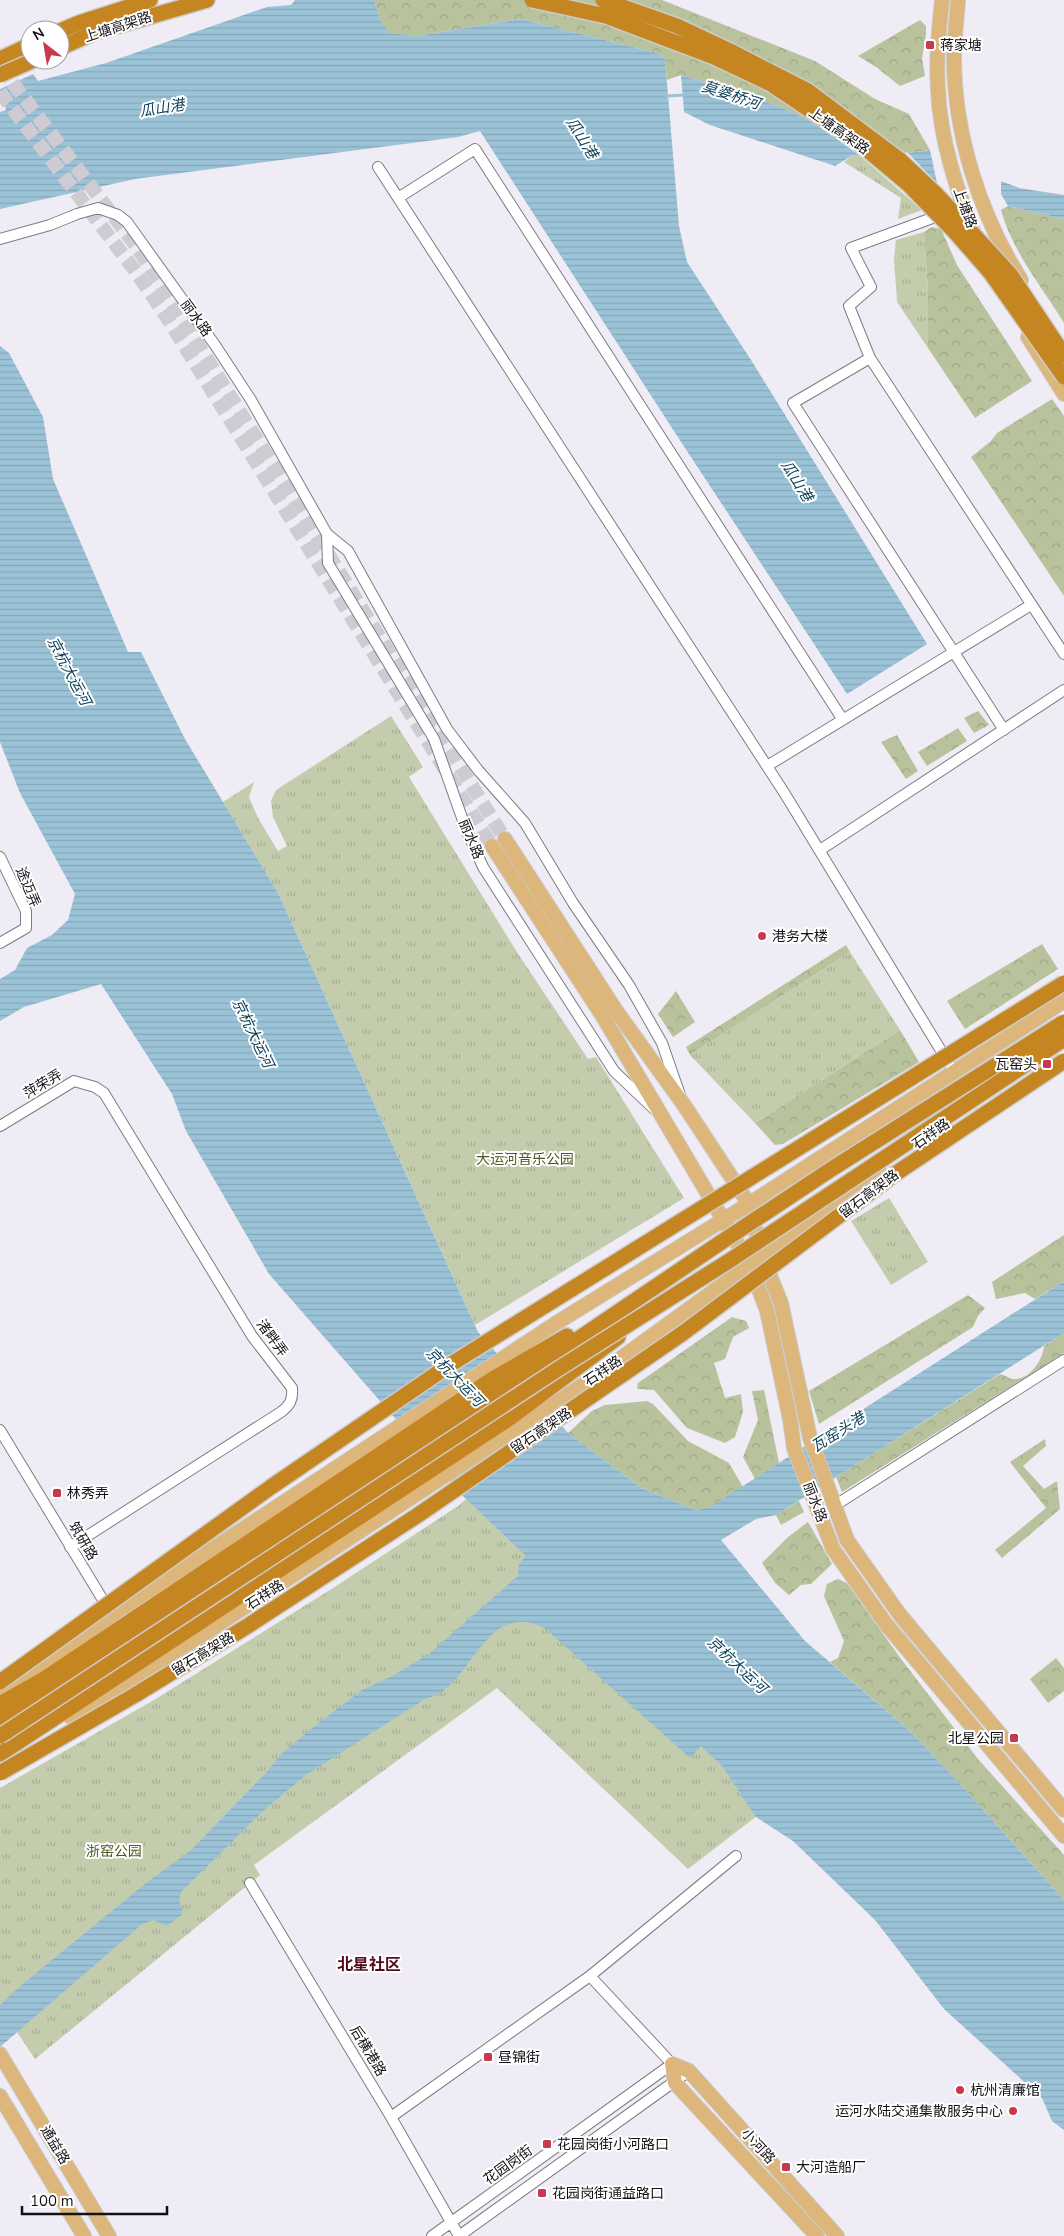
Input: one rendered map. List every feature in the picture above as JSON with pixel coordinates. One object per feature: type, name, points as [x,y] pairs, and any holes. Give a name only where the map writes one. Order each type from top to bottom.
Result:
[{"type":"highway","name":"上塘高架路","points":[[70,26],[150,0]]},
{"type":"highway","name":"上塘高架路","points":[[70,44],[96,32],[206,0]]},
{"type":"highway","name":"上塘高架路","points":[[532,0],[606,16],[714,57],[771,84],[859,143],[908,184],[956,233],[990,272],[1064,377]]},
{"type":"highway","name":"上塘高架路","points":[[603,0],[677,26],[730,50],[808,91],[900,160],[937,195],[1010,274],[1064,355]]},
{"type":"highway","points":[[0,59],[20,50]]},
{"type":"highway","points":[[0,76],[20,67]]},
{"type":"highway","points":[[0,1682],[271,1487],[448,1366],[1064,983]]},
{"type":"highway","points":[[0,1720],[511,1384],[830,1170],[1064,1022]]},
{"type":"highway","name":"留石高架路","points":[[0,1736],[558,1369],[648,1313],[1027,1062],[1064,1042]]},
{"type":"highway","name":"留石高架路","points":[[0,1773],[246,1627],[418,1515],[683,1333],[892,1176],[1064,1061]]},
{"type":"highway","points":[[0,1704],[44,1679],[491,1380],[655,1286]]},
{"type":"highway","points":[[0,1755],[510,1418],[589,1361],[648,1313]]},
{"type":"main road","name":"上塘路","points":[[942,0],[938,89],[944,138],[957,191],[981,250],[1018,322],[1064,394]]},
{"type":"main road","name":"上塘路","points":[[958,0],[954,57],[959,117],[971,167],[988,216],[1013,267],[1064,349]]},
{"type":"main road","name":"丽水路","points":[[505,838],[617,1012],[684,1105],[749,1204],[762,1256],[781,1303],[810,1438],[847,1540],[900,1614],[1064,1810]]},
{"type":"main road","name":"丽水路","points":[[492,846],[602,1015],[750,1265],[767,1311],[790,1419],[794,1448],[833,1549],[886,1624],[1064,1836]]},
{"type":"main road","points":[[0,1695],[112,1615],[558,1322],[749,1204],[1064,1001]]},
{"type":"main road","name":"石祥路","points":[[0,1755],[141,1675],[569,1393],[655,1335],[762,1256],[817,1212],[1064,1042]]},
{"type":"main road","name":"通益路","points":[[0,2054],[109,2236]]},
{"type":"main road","points":[[672,2064],[675,2083]]},
{"type":"main road","name":"小河路","points":[[672,2064],[689,2071],[784,2174],[837,2236]]},
{"type":"main road","name":"小河路","points":[[675,2083],[817,2236]]},
{"type":"main road","name":"通益路","points":[[0,2096],[84,2236]]},
{"type":"street","points":[[398,198],[475,149],[843,720]]},
{"type":"street","points":[[378,167],[768,766],[954,1072]]},
{"type":"street","points":[[963,207],[851,248],[871,287],[849,306],[870,358],[1064,654]]},
{"type":"street","name":"丽水路","points":[[0,239],[50,225],[76,214],[98,208],[118,215],[127,222],[215,344],[251,400],[327,534],[348,551],[447,729],[478,770],[525,823],[573,903],[629,985],[662,1042],[684,1105]]},
{"type":"street","points":[[870,358],[792,403],[1004,730]]},
{"type":"street","name":"丽水路","points":[[327,534],[328,563],[434,739],[466,829],[483,868],[614,1071],[662,1118]]},
{"type":"street","points":[[768,766],[1031,605]]},
{"type":"street","points":[[820,850],[1064,690]]},
{"type":"street","name":"途迈弄","points":[[0,857],[26,912],[26,928],[0,943]]},
{"type":"street","name":"萍荣弄","points":[[0,1126],[74,1081]]},
{"type":"street","name":"渚畔弄","points":[[70,1547],[281,1412],[289,1405],[293,1397],[292,1388],[252,1336],[110,1100],[95,1087],[74,1081]]},
{"type":"street","points":[[834,1506],[1064,1360]]},
{"type":"street","name":"筑研路","points":[[0,1430],[112,1615]]},
{"type":"street","points":[[391,2117],[590,1976],[736,1856]]},
{"type":"street","name":"后横港路","points":[[250,1883],[391,2117],[459,2236]]},
{"type":"street","name":"小河路","points":[[590,1976],[672,2064]]},
{"type":"street","name":"花园岗街","points":[[432,2236],[672,2064]]},
{"type":"street","points":[[459,2236],[675,2083],[689,2071]]},
{"type":"green space","points":[[374,0],[662,0],[815,61],[875,99],[909,114],[930,150],[908,153],[814,123],[778,106],[681,75],[667,80],[665,59],[657,53],[521,19],[417,36],[388,33],[381,21]]},
{"type":"green space","points":[[920,20],[926,26],[922,58],[925,76],[900,86],[876,67],[858,56]]},
{"type":"green space","points":[[853,155],[859,155],[922,210],[898,219],[901,198],[844,162]]},
{"type":"green space","points":[[1008,206],[1064,219],[1064,323],[1012,240],[1001,210]]},
{"type":"green space","points":[[932,227],[941,229],[957,265],[1032,381],[975,418],[928,348],[928,289],[924,232]]},
{"type":"green space","points":[[924,232],[928,289],[928,348],[897,302],[894,259],[896,240]]},
{"type":"green space","points":[[1052,399],[1064,416],[1064,596],[971,457],[991,441],[997,433]]},
{"type":"green space","points":[[978,711],[989,725],[974,733],[964,718]]},
{"type":"green space","name":"大运河音乐公园","points":[[391,716],[423,767],[409,777],[517,952],[588,1059],[596,1057],[684,1198],[475,1325],[278,893],[223,802],[254,782],[249,797],[258,818],[278,851],[287,846],[273,817],[271,801],[276,790]]},
{"type":"green space","points":[[958,728],[967,741],[927,766],[918,752]]},
{"type":"green space","points":[[897,735],[918,771],[906,779],[881,742]]},
{"type":"green space","points":[[1042,944],[1058,969],[965,1029],[947,1001]]},
{"type":"green space","points":[[846,945],[850,952],[690,1055],[686,1047]]},
{"type":"green space","points":[[850,952],[900,1030],[755,1123],[690,1055]]},
{"type":"green space","points":[[676,991],[695,1022],[673,1037],[658,1014]]},
{"type":"green space","points":[[900,1030],[919,1062],[783,1144],[775,1145],[755,1123]]},
{"type":"green space","points":[[889,1198],[928,1262],[891,1285],[851,1221]]},
{"type":"green space","points":[[1064,1235],[1064,1281],[1035,1299],[1025,1293],[996,1299],[992,1282]]},
{"type":"green space","points":[[968,1295],[985,1308],[978,1316],[973,1327],[819,1424],[809,1391]]},
{"type":"green space","points":[[732,1317],[746,1321],[749,1328],[733,1337],[725,1359],[714,1363],[725,1398],[741,1394],[743,1412],[735,1437],[725,1443],[687,1428],[654,1390],[637,1389],[638,1383]]},
{"type":"green space","points":[[1064,1333],[1064,1353],[842,1492],[836,1477],[1000,1374],[1012,1379],[1024,1377],[1038,1363],[1044,1346]]},
{"type":"green space","points":[[764,1390],[779,1463],[755,1479],[743,1457],[758,1420],[752,1391]]},
{"type":"green space","points":[[647,1401],[653,1404],[688,1441],[729,1463],[743,1487],[710,1507],[696,1510],[641,1488],[568,1433],[592,1411],[605,1405]]},
{"type":"green space","points":[[1045,1439],[1046,1446],[1023,1466],[1044,1489],[1057,1481],[1060,1509],[1002,1558],[995,1550],[1046,1508],[1010,1462]]},
{"type":"green space","name":"浙窑公园","points":[[482,1485],[796,1786],[688,1869],[497,1688],[254,1865],[260,1875],[35,2059],[0,2007],[0,1788],[154,1700],[333,1588],[458,1506]]},
{"type":"green space","points":[[799,1501],[804,1512],[781,1525],[776,1515]]},
{"type":"green space","points":[[808,1522],[832,1564],[811,1584],[801,1585],[789,1595],[775,1583],[762,1563],[788,1537]]},
{"type":"green space","points":[[838,1579],[847,1583],[901,1659],[978,1759],[1064,1855],[1064,1900],[953,1776],[909,1730],[830,1662],[838,1658],[844,1641],[824,1596],[827,1584]]},
{"type":"green space","points":[[1056,1658],[1064,1668],[1064,1691],[1048,1703],[1030,1679]]},
{"type":"water","name":"瓜山港","points":[[295,0],[374,0],[381,21],[389,33],[417,36],[521,19],[657,53],[665,59],[679,226],[687,262],[751,360],[927,644],[847,694],[480,131],[458,137],[135,179],[0,209],[0,112],[6,110],[0,89],[33,74],[38,81],[106,63],[267,7],[291,5]]},
{"type":"water","points":[[681,75],[778,106],[814,123],[859,155],[853,155],[835,166],[710,125],[684,112]]},
{"type":"water","points":[[930,150],[937,183],[908,153]]},
{"type":"water","points":[[1001,181],[1019,188],[1064,195],[1064,219],[1008,206],[1001,194]]},
{"type":"water","points":[[0,346],[9,353],[43,417],[53,479],[128,652],[141,652],[185,739],[278,893],[478,1332],[568,1433],[641,1488],[696,1510],[710,1507],[1064,1281],[1064,1333],[776,1515],[756,1519],[721,1540],[805,1641],[909,1730],[953,1776],[1064,1900],[1064,2130],[1052,2121],[1042,2098],[944,2009],[875,1920],[793,1841],[756,1817],[722,1766],[701,1746],[690,1758],[546,1629],[527,1622],[512,1623],[498,1630],[487,1640],[455,1680],[443,1691],[425,1699],[306,1775],[263,1811],[181,1892],[179,1899],[183,1914],[167,1926],[153,1920],[141,1925],[0,2047],[0,2005],[19,1987],[146,1883],[190,1851],[265,1774],[281,1754],[316,1725],[362,1690],[394,1675],[429,1654],[518,1576],[519,1564],[526,1556],[463,1496],[269,1274],[186,1131],[172,1094],[101,984],[24,1007],[0,1021],[0,979],[15,970],[27,948],[52,935],[68,920],[75,894],[20,793],[0,742]]},
{"type":"waterway","name":"莫婆桥河","points":[[666,96],[685,95]]},
{"type":"tunnel","points":[[0,66],[136,246],[155,275],[505,839]]},
{"type":"tunnel","points":[[0,92],[133,268],[166,316],[492,846]]},
{"type":"place","name":"蒋家塘","points":[[930,45]]},
{"type":"place","name":"港务大楼","points":[[762,936]]},
{"type":"place","name":"瓦窑头","points":[[1047,1064]]},
{"type":"place","name":"林秀弄","points":[[57,1493]]},
{"type":"place","name":"北星公园","points":[[1014,1738]]},
{"type":"place","name":"昼锦街","points":[[488,2057]]},
{"type":"place","name":"杭州清廉馆","points":[[960,2090]]},
{"type":"place","name":"运河水陆交通集散服务中心","points":[[1013,2111]]},
{"type":"place","name":"花园岗街小河路口","points":[[547,2144]]},
{"type":"place","name":"大河造船厂","points":[[786,2167]]},
{"type":"place","name":"花园岗街通益路口","points":[[542,2193]]},
{"type":"district","name":"北星社区","points":[[369,1965]]},
{"type":"water label","name":"京杭大运河","points":[[69,671]]},
{"type":"water label","name":"京杭大运河","points":[[253,1033]]},
{"type":"water label","name":"京杭大运河","points":[[455,1377]]},
{"type":"water label","name":"瓦窑头港","points":[[838,1432]]},
{"type":"water label","name":"京杭大运河","points":[[737,1665]]}]
